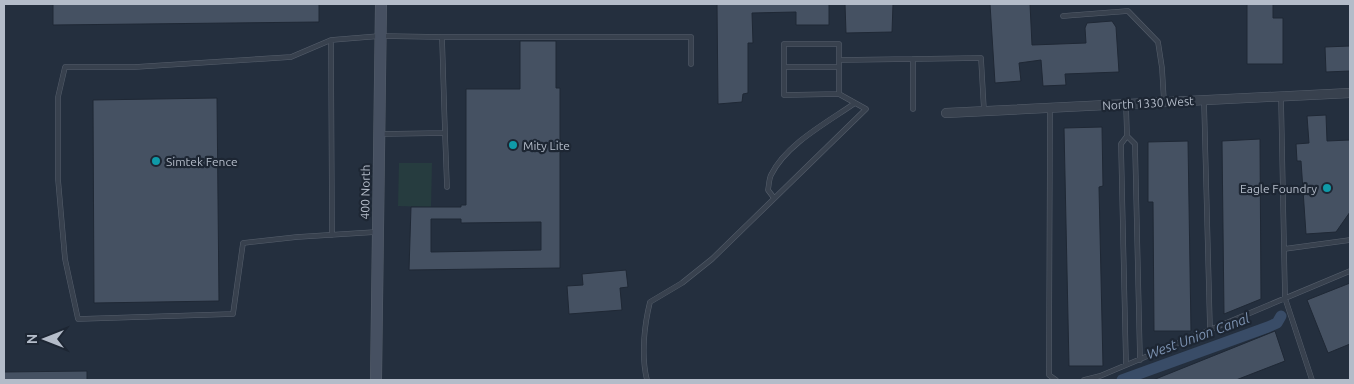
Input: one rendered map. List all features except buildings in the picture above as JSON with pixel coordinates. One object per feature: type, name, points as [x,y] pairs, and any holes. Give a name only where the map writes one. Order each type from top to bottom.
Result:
[{"type":"main road","name":"400 North","points":[[376,380],[381,4]]},
{"type":"street","name":"North 1330 West","points":[[946,113],[1350,93]]},
{"type":"lane","points":[[1062,16],[1128,11],[1158,42],[1164,102]]},
{"type":"lane","points":[[378,232],[297,237],[243,243],[233,314],[78,318],[65,259],[58,179],[58,97],[65,67],[135,67],[291,57],[331,40],[380,36],[691,37],[691,64]]},
{"type":"lane","points":[[442,37],[446,187]]},
{"type":"lane","points":[[331,40],[332,235]]},
{"type":"lane","points":[[647,380],[644,366],[647,314],[650,302],[682,283],[712,259],[866,109],[839,94],[784,95],[784,44],[839,44],[839,94]]},
{"type":"lane","points":[[839,60],[982,58],[984,111]]},
{"type":"lane","points":[[913,60],[913,109]]},
{"type":"lane","points":[[784,67],[839,67]]},
{"type":"lane","points":[[1281,96],[1285,298],[1312,380]]},
{"type":"lane","points":[[1204,100],[1210,330]]},
{"type":"lane","points":[[774,198],[768,190],[770,176],[784,155],[855,103]]},
{"type":"lane","points":[[1126,104],[1127,136],[1121,144],[1126,365]]},
{"type":"lane","points":[[1050,108],[1049,375],[1056,380]]},
{"type":"lane","points":[[379,134],[445,133]]},
{"type":"lane","points":[[1127,136],[1135,144],[1140,360]]},
{"type":"lane","points":[[1284,249],[1350,240]]},
{"type":"lane","points":[[1084,380],[1100,376],[1140,360],[1350,271]]},
{"type":"green space","points":[[399,163],[432,163],[431,207],[398,206]]},
{"type":"waterway","name":"West Union Canal","points":[[1122,380],[1268,327],[1277,323],[1281,316]]},
{"type":"place","name":"Mity Lite","points":[[513,145]]},
{"type":"place","name":"Simtek Fence","points":[[156,161]]},
{"type":"place","name":"Eagle Foundry","points":[[1327,188]]}]
